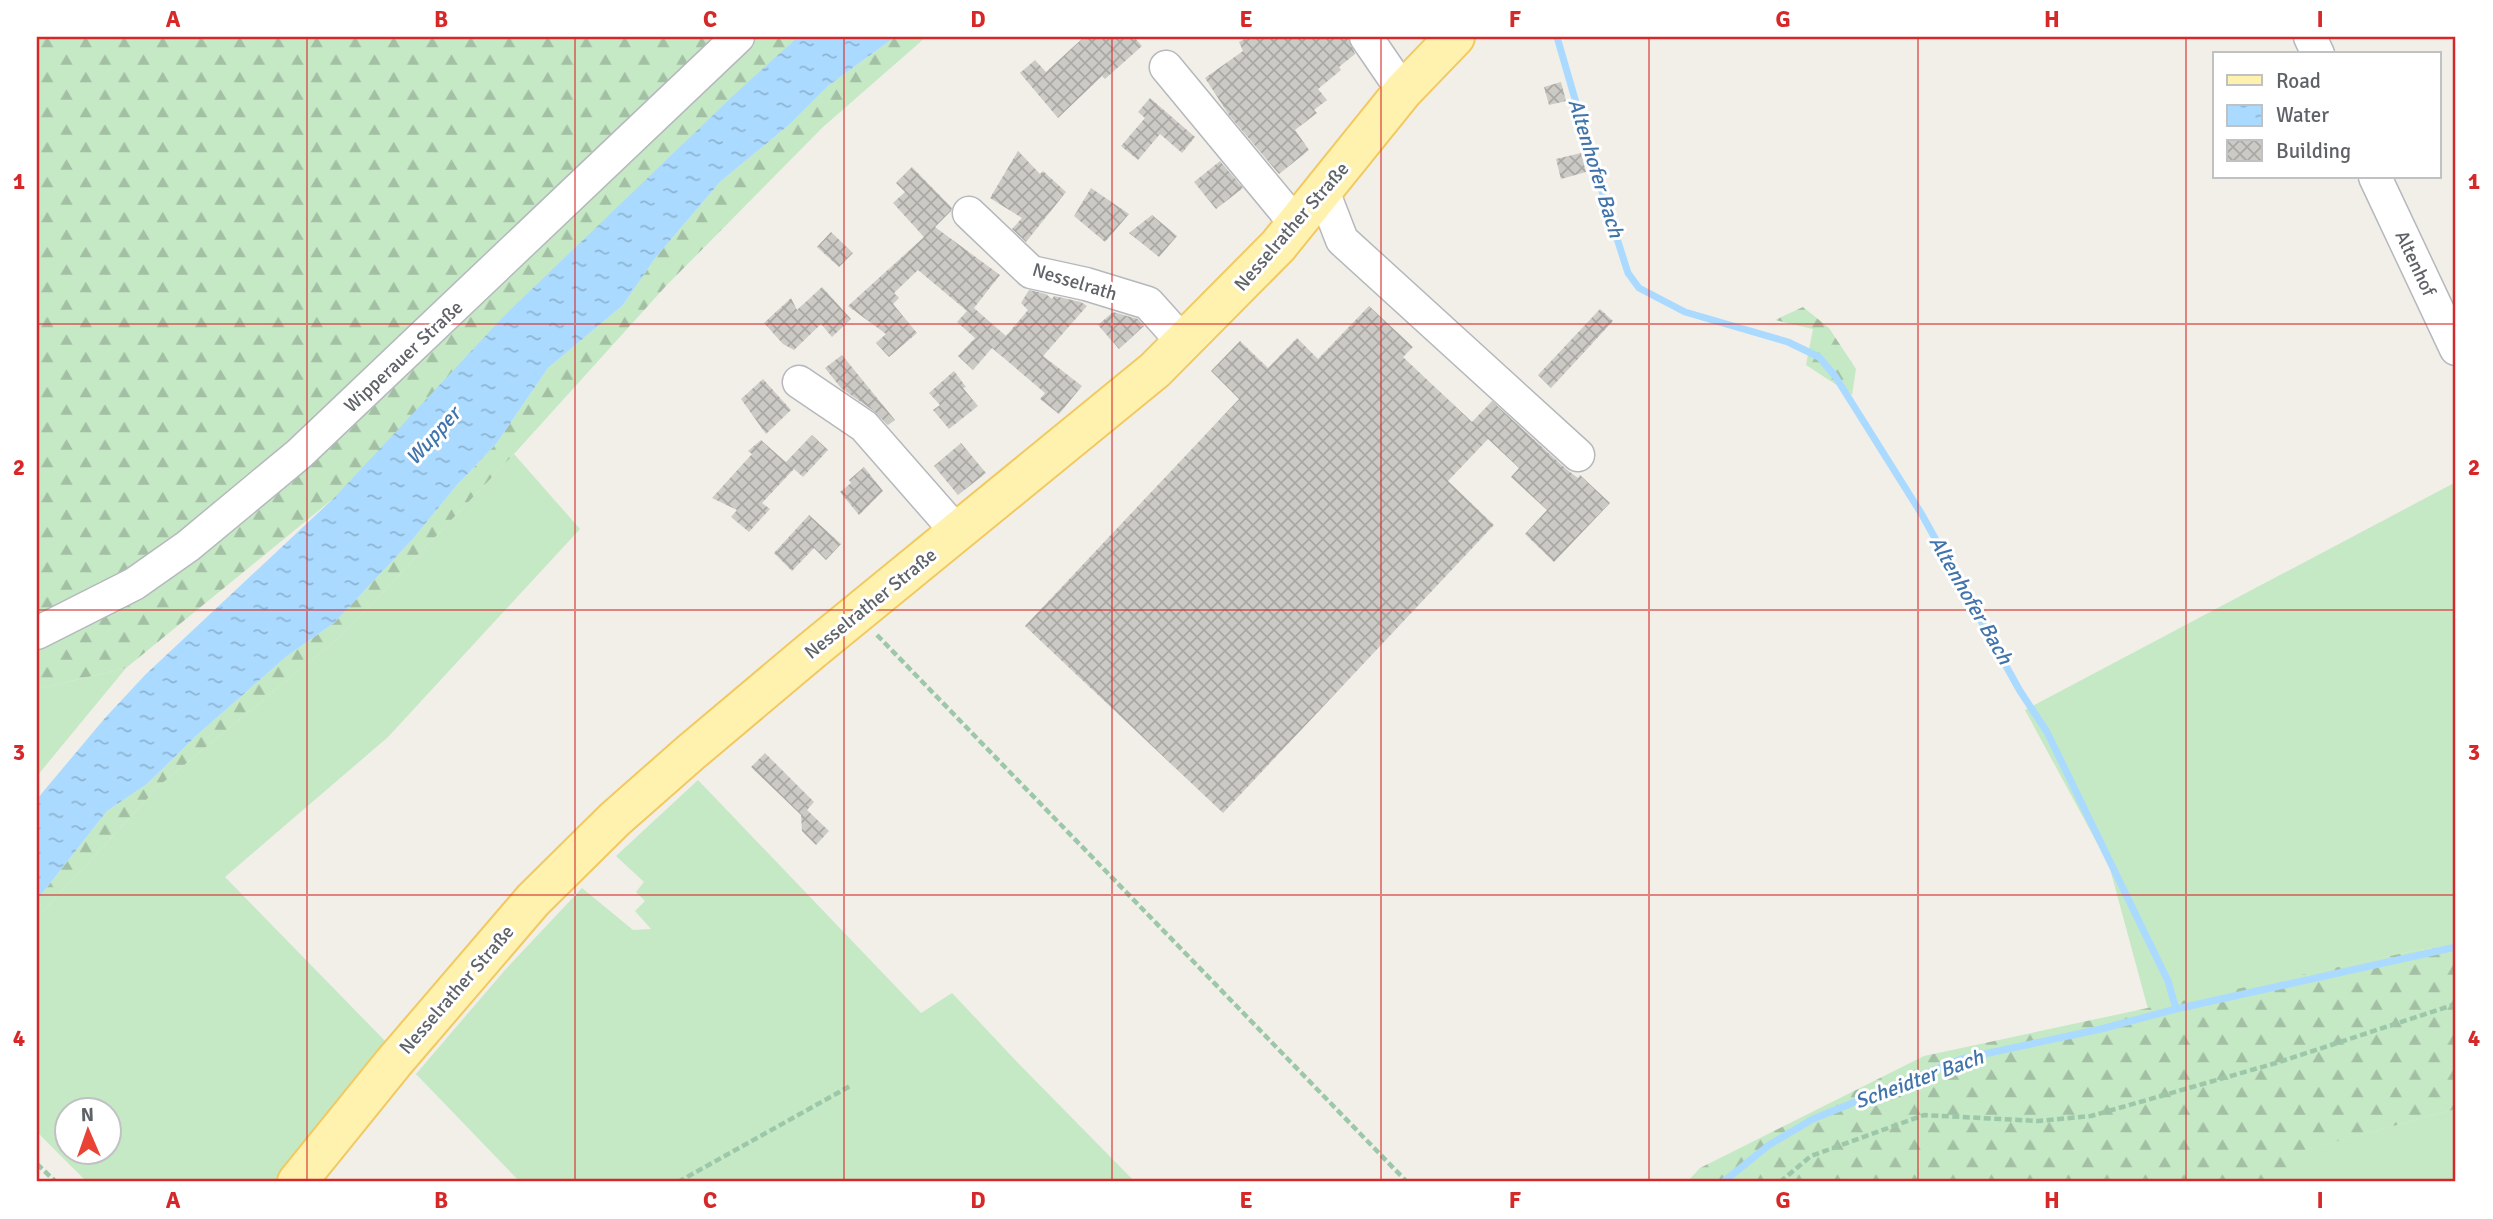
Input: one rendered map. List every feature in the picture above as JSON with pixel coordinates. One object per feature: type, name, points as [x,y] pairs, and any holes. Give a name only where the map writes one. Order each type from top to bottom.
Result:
[{"type":"main road","name":"Nesselrather Straße","points":[[297,1182],[458,985],[533,900],[597,837],[690,753],[1155,370],[1253,274],[1403,91],[1455,37]]},
{"type":"street","name":"Wipperauer Straße","points":[[37,633],[134,584],[188,546],[299,454],[738,37]]},
{"type":"street","points":[[1366,37],[1403,91]]},
{"type":"street","points":[[1166,68],[1296,224]]},
{"type":"street","name":"Altenhof","points":[[2375,178],[2456,349]]},
{"type":"street","points":[[1323,191],[1342,240],[1578,455]]},
{"type":"street","name":"Nesselrath","points":[[969,212],[1031,272],[1086,284],[1148,303],[1184,342]]},
{"type":"street","points":[[799,382],[864,426],[957,532]]},
{"type":"path","points":[[871,628],[1407,1182]]},
{"type":"path","points":[[1780,1182],[1811,1156],[1924,1115],[2038,1121],[2091,1116],[2276,1063],[2456,1004]]},
{"type":"path","points":[[678,1182],[852,1085]]},
{"type":"path","points":[[37,1164],[56,1182]]},
{"type":"green space","points":[[37,37],[810,37],[334,498],[126,668],[37,689]]},
{"type":"green space","points":[[895,37],[926,37],[823,127],[665,287],[514,454],[342,635],[160,785],[37,918],[37,900],[107,811],[147,784],[196,736],[287,656],[334,623],[412,540],[457,485],[496,444],[548,368],[623,305],[656,257],[720,182],[790,124],[828,86]]},
{"type":"green space","points":[[1803,307],[1829,328],[1856,369],[1852,395],[1806,365],[1813,329],[1775,320]]},
{"type":"green space","points":[[514,454],[580,529],[388,737],[225,877],[388,1044],[279,1182],[87,1182],[71,1166],[122,1166],[122,1096],[52,1096],[52,1147],[37,1132],[37,918],[160,785],[342,635]]},
{"type":"green space","points":[[2456,482],[2456,945],[2418,950],[2148,1009],[2109,865],[2025,710]]},
{"type":"green space","points":[[126,668],[37,776],[37,689]]},
{"type":"green space","points":[[698,780],[921,1013],[952,993],[1135,1182],[520,1182],[416,1074],[505,970],[582,888],[633,930],[651,929],[635,911],[645,901],[636,892],[644,882],[616,856]]},
{"type":"green space","points":[[2456,945],[2456,1109],[2282,1156],[2298,1182],[1687,1182],[1700,1168],[1924,1056],[2418,950]]},
{"type":"green space","points":[[2456,1109],[2456,1182],[2298,1182],[2281,1156]]},
{"type":"water","name":"Wupper","points":[[798,37],[895,37],[828,86],[790,124],[720,182],[656,257],[623,305],[548,368],[496,444],[457,485],[412,540],[334,623],[287,656],[196,736],[147,784],[107,811],[37,900],[37,799],[105,718],[145,675],[334,498],[505,315]]},
{"type":"building","points":[[1084,37],[1134,37],[1142,46],[1105,79],[1102,76],[1058,118],[1020,73],[1035,60],[1046,72]]},
{"type":"building","points":[[1248,37],[1348,37],[1355,54],[1318,89],[1327,100],[1314,110],[1317,113],[1295,130],[1309,150],[1279,174],[1229,115],[1205,78],[1243,51],[1239,42]]},
{"type":"building","points":[[1561,82],[1566,101],[1549,105],[1544,87]]},
{"type":"building","points":[[1150,98],[1195,137],[1182,153],[1160,134],[1138,160],[1121,146],[1145,118],[1138,112]]},
{"type":"building","points":[[1018,151],[1040,174],[1043,171],[1066,192],[1026,242],[1012,229],[1022,218],[990,198]]},
{"type":"building","points":[[1581,153],[1586,172],[1561,179],[1556,159]]},
{"type":"building","points":[[1220,161],[1243,188],[1216,209],[1194,182]]},
{"type":"building","points":[[912,167],[952,208],[935,227],[1000,275],[974,308],[1006,336],[1028,310],[1021,303],[1029,290],[1046,294],[1052,299],[1054,296],[1087,306],[1043,356],[1082,386],[1059,414],[1040,399],[1045,393],[992,348],[973,370],[958,356],[975,338],[957,322],[967,311],[918,270],[894,293],[899,298],[893,304],[917,333],[889,357],[876,343],[886,334],[848,306],[924,237],[893,203],[905,192],[896,183]]},
{"type":"building","points":[[1091,188],[1129,214],[1105,242],[1074,216]]},
{"type":"building","points":[[1152,215],[1177,236],[1159,257],[1129,233]]},
{"type":"building","points":[[831,232],[853,253],[839,267],[817,247]]},
{"type":"building","points":[[822,287],[851,319],[832,337],[821,324],[794,350],[783,344],[764,323],[791,298],[797,310]]},
{"type":"building","points":[[1369,306],[1413,347],[1403,357],[1472,422],[1492,401],[1566,469],[1578,478],[1580,475],[1610,503],[1554,562],[1525,534],[1547,510],[1511,477],[1519,468],[1488,439],[1448,481],[1494,525],[1223,813],[1025,626],[1239,399],[1211,371],[1240,341],[1268,368],[1297,338],[1318,359]]},
{"type":"building","points":[[1600,309],[1613,321],[1551,388],[1538,375]]},
{"type":"building","points":[[1113,312],[1138,319],[1144,326],[1119,349],[1098,325]]},
{"type":"building","points":[[842,355],[895,420],[888,425],[874,411],[841,388],[825,368]]},
{"type":"building","points":[[954,371],[966,387],[963,388],[978,406],[949,429],[933,410],[940,405],[929,393]]},
{"type":"building","points":[[763,379],[791,410],[766,434],[741,399]]},
{"type":"building","points":[[812,435],[828,450],[803,477],[794,469],[762,503],[770,509],[749,532],[731,517],[737,510],[712,498],[752,454],[748,451],[761,440],[788,464],[786,462]]},
{"type":"building","points":[[961,443],[986,473],[958,495],[934,466]]},
{"type":"building","points":[[864,467],[883,491],[859,515],[840,492]]},
{"type":"building","points":[[809,515],[841,544],[826,560],[814,548],[792,571],[774,553]]},
{"type":"building","points":[[765,753],[814,802],[807,810],[829,831],[816,845],[802,831],[801,815],[751,767]]},
{"type":"waterway","name":"Altenhofer Bach","points":[[1557,37],[1628,273],[1639,288],[1685,312],[1788,342],[1819,357],[1835,376],[1921,513],[2020,691],[2047,732],[2168,981],[2176,1009]]},
{"type":"waterway","name":"Scheidter Bach","points":[[1723,1182],[1769,1145],[1813,1119],[1961,1059],[2456,947]]}]
